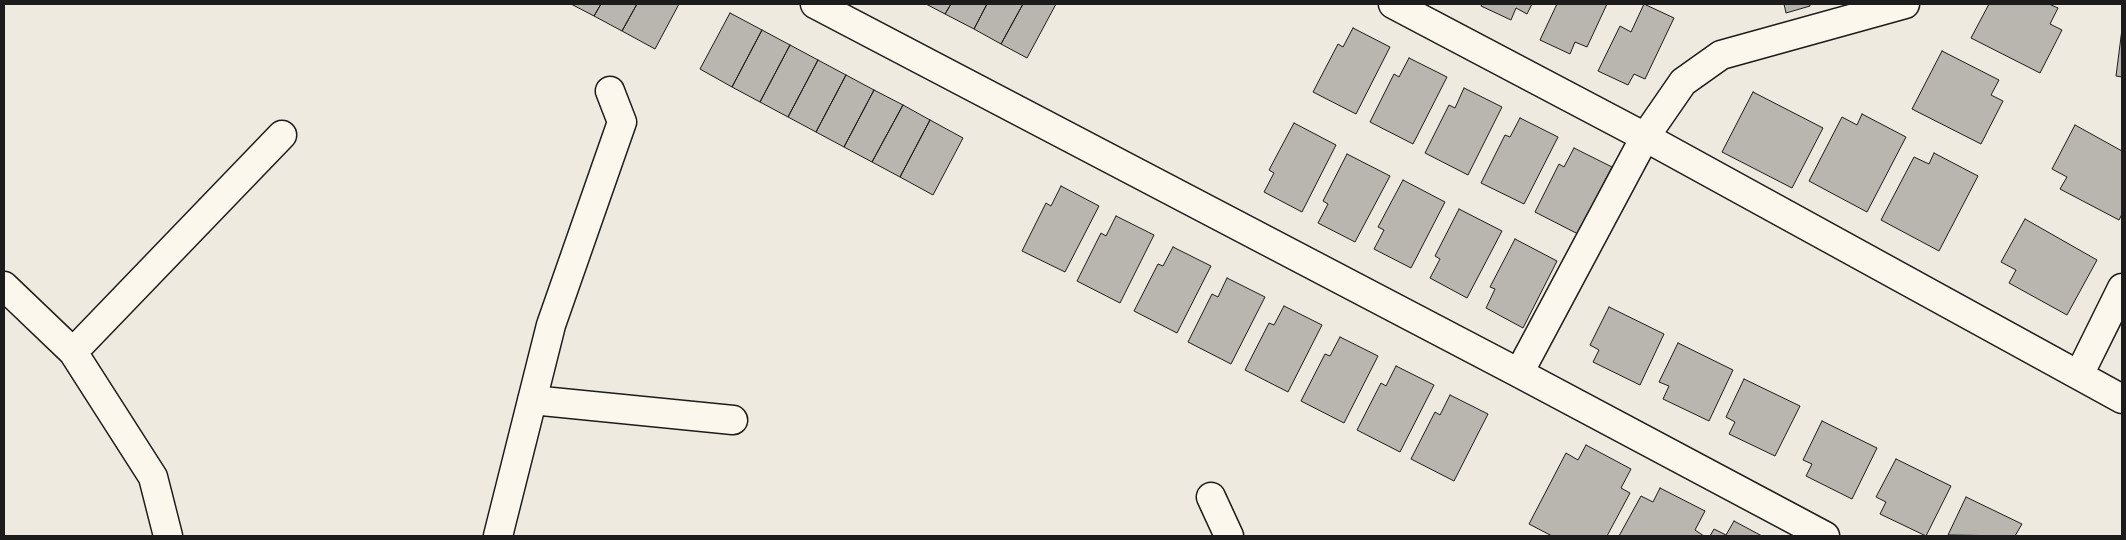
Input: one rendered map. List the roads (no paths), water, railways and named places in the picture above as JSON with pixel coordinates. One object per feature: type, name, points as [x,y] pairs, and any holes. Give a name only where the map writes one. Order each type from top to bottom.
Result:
[{"type":"street","points":[[816,4],[1825,536]]},
{"type":"street","points":[[1393,4],[1645,137],[2122,399]]},
{"type":"street","points":[[1519,373],[1645,137],[1683,82],[1721,55],[1905,4]]},
{"type":"street","points":[[498,536],[551,325],[622,122],[610,91]]},
{"type":"street","points":[[73,352],[282,134]]},
{"type":"street","points":[[4,286],[73,352],[153,477],[168,536]]},
{"type":"street","points":[[2079,376],[2122,288]]},
{"type":"street","points":[[532,400],[733,420]]},
{"type":"street","points":[[1211,497],[1229,536]]}]
